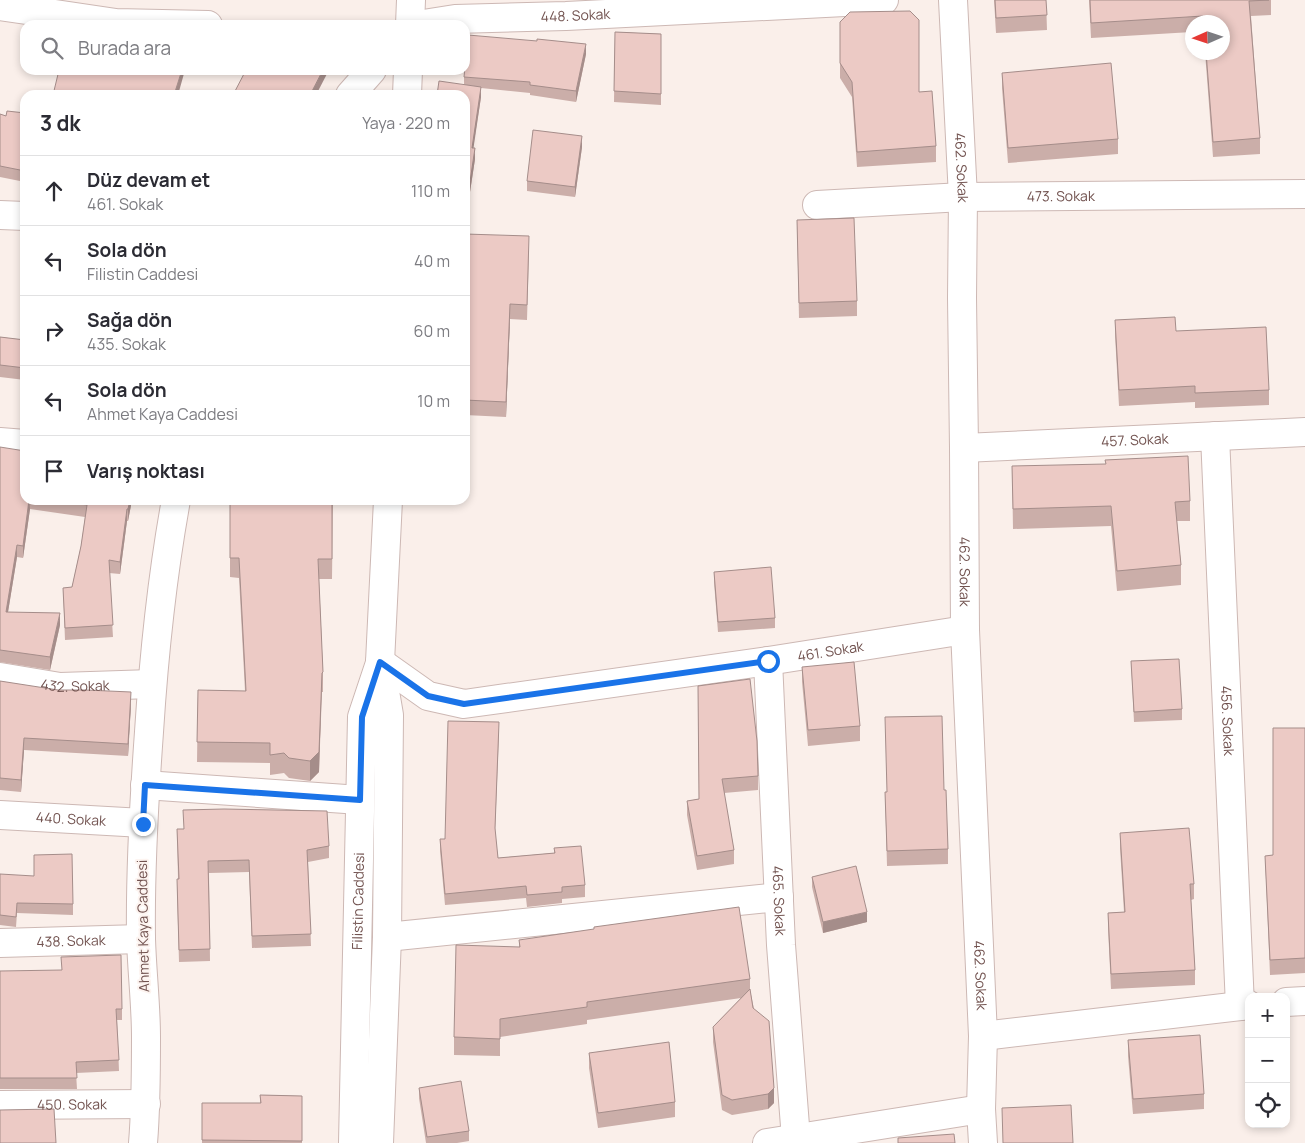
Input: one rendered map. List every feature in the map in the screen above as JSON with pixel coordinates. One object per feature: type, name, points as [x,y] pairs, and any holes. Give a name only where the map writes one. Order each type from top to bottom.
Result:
[{"type":"street","points":[[410,20],[411,0]]},
{"type":"street","name":"448. Sokak","points":[[449,20],[609,14],[683,4],[884,0]]},
{"type":"street","name":"462. Sokak","points":[[953,0],[963,197],[965,630],[983,1036],[981,1109],[983,1143]]},
{"type":"street","points":[[0,6],[96,20]]},
{"type":"street","points":[[354,90],[368,75]]},
{"type":"street","points":[[407,90],[408,75]]},
{"type":"street","name":"473. Sokak","points":[[817,205],[963,197],[1305,194]]},
{"type":"street","points":[[0,215],[20,216]]},
{"type":"street","name":"457. Sokak","points":[[964,448],[1305,432]]},
{"type":"street","name":"456. Sokak","points":[[1216,436],[1244,1006]]},
{"type":"street","points":[[0,442],[20,444]]},
{"type":"street","name":"Ahmet Kaya Caddesi","points":[[143,1143],[146,1104],[146,1036],[141,939],[143,824],[152,684],[166,559],[175,505]]},
{"type":"street","name":"Filistin Caddesi","points":[[379,1143],[387,937],[389,715],[380,662],[388,505]]},
{"type":"street","name":"461. Sokak","points":[[380,662],[428,696],[464,704],[768,661],[965,630]]},
{"type":"street","name":"465. Sokak","points":[[768,661],[781,945],[796,1139]]},
{"type":"street","name":"Filistin Caddesi","points":[[353,1143],[362,717],[380,662]]},
{"type":"street","name":"432. Sokak","points":[[0,676],[60,687],[152,684]]},
{"type":"street","points":[[145,785],[360,800]]},
{"type":"street","name":"440. Sokak","points":[[0,815],[143,824]]},
{"type":"street","points":[[387,937],[779,897]]},
{"type":"street","name":"438. Sokak","points":[[0,943],[141,939]]},
{"type":"street","points":[[1290,1002],[1305,1001]]},
{"type":"street","points":[[983,1036],[1244,1006]]},
{"type":"street","name":"450. Sokak","points":[[0,1105],[146,1104]]},
{"type":"street","points":[[767,1143],[981,1109]]},
{"type":"building","points":[[995,0],[1046,0],[1047,15],[996,18]]},
{"type":"building","points":[[1090,0],[1269,0],[1249,1],[1260,138],[1213,142],[1207,60],[1230,60],[1230,15],[1185,15],[1185,17],[1091,23]]},
{"type":"building","points":[[910,11],[919,20],[919,92],[932,91],[936,146],[857,152],[852,82],[840,63],[840,22],[850,12]]},
{"type":"building","points":[[615,32],[661,34],[661,94],[614,91]]},
{"type":"building","points":[[470,35],[586,44],[576,91],[530,85],[530,82],[464,77],[464,75],[470,75]]},
{"type":"building","points":[[1111,63],[1118,139],[1008,148],[1002,73]]},
{"type":"building","points":[[58,75],[180,75],[176,90],[54,90]]},
{"type":"building","points":[[243,75],[320,75],[313,90],[236,90]]},
{"type":"building","points":[[439,81],[481,87],[472,148],[475,148],[470,182],[470,90],[438,90]]},
{"type":"building","points":[[7,111],[20,112],[20,170],[0,166],[0,114],[6,116]]},
{"type":"building","points":[[533,130],[582,136],[575,187],[527,181]]},
{"type":"building","points":[[854,218],[857,301],[799,303],[797,220]]},
{"type":"building","points":[[470,234],[529,236],[527,305],[510,304],[506,402],[470,400]]},
{"type":"building","points":[[1175,317],[1176,331],[1266,327],[1269,390],[1195,393],[1195,386],[1119,390],[1115,320]]},
{"type":"building","points":[[0,337],[20,339],[20,367],[0,365]]},
{"type":"building","points":[[0,447],[20,450],[20,505],[28,505],[23,546],[17,545],[6,612],[60,613],[50,657],[0,650]]},
{"type":"building","points":[[1188,456],[1190,501],[1175,502],[1181,565],[1117,571],[1111,506],[1013,509],[1012,466],[1106,464],[1105,460]]},
{"type":"building","points":[[87,505],[129,505],[120,562],[109,560],[113,625],[65,628],[63,588],[72,587]]},
{"type":"building","points":[[230,505],[332,505],[332,559],[318,559],[323,672],[319,752],[310,761],[289,758],[284,753],[270,755],[270,743],[197,742],[198,690],[246,691],[239,558],[230,558]]},
{"type":"building","points":[[771,567],[775,618],[718,622],[714,572]]},
{"type":"building","points":[[1179,659],[1182,709],[1134,712],[1131,661]]},
{"type":"building","points":[[854,662],[860,726],[808,730],[802,667]]},
{"type":"building","points":[[750,679],[757,741],[758,776],[722,779],[734,850],[697,856],[687,801],[699,799],[698,686]]},
{"type":"building","points":[[0,681],[58,690],[131,692],[128,744],[24,738],[21,780],[0,778]]},
{"type":"building","points":[[942,716],[948,849],[887,851],[885,717]]},
{"type":"building","points":[[448,721],[499,722],[495,828],[498,858],[555,853],[554,848],[581,846],[585,885],[562,887],[562,892],[527,895],[526,886],[445,894],[440,839],[445,839]]},
{"type":"building","points":[[1273,728],[1305,728],[1305,958],[1270,960],[1265,856],[1273,855]]},
{"type":"building","points":[[183,810],[327,811],[329,846],[307,850],[311,934],[252,936],[249,860],[208,861],[210,949],[179,950],[177,829],[184,829]]},
{"type":"building","points":[[1189,828],[1194,884],[1190,884],[1195,970],[1111,974],[1108,913],[1125,912],[1120,833]]},
{"type":"building","points":[[72,854],[73,904],[17,903],[16,917],[0,915],[0,874],[34,876],[34,855]]},
{"type":"building","points":[[856,866],[867,912],[823,922],[812,877]]},
{"type":"building","points":[[739,907],[750,979],[587,1002],[587,1007],[500,1019],[500,1039],[454,1037],[456,945],[520,947],[519,940],[594,929],[594,927]]},
{"type":"building","points":[[121,955],[122,1009],[116,1009],[119,1060],[76,1062],[77,1078],[0,1078],[0,971],[62,970],[61,957]]},
{"type":"building","points":[[750,989],[753,1008],[769,1021],[774,1088],[768,1094],[732,1100],[722,1095],[713,1027]]},
{"type":"building","points":[[1200,1035],[1204,1094],[1133,1099],[1128,1040]]},
{"type":"building","points":[[669,1042],[675,1102],[598,1113],[589,1053]]},
{"type":"building","points":[[461,1081],[469,1131],[427,1137],[419,1088]]},
{"type":"building","points":[[260,1095],[302,1096],[302,1141],[202,1140],[202,1103],[261,1103]]},
{"type":"building","points":[[1071,1105],[1073,1143],[1003,1143],[1002,1108]]},
{"type":"building","points":[[54,1109],[56,1143],[0,1143],[0,1110]]},
{"type":"building","points":[[954,1134],[955,1143],[898,1143],[898,1138]]},
{"type":"route","points":[[143,824],[145,785],[360,800],[362,717],[380,662],[428,696],[464,704],[768,661]]}]
